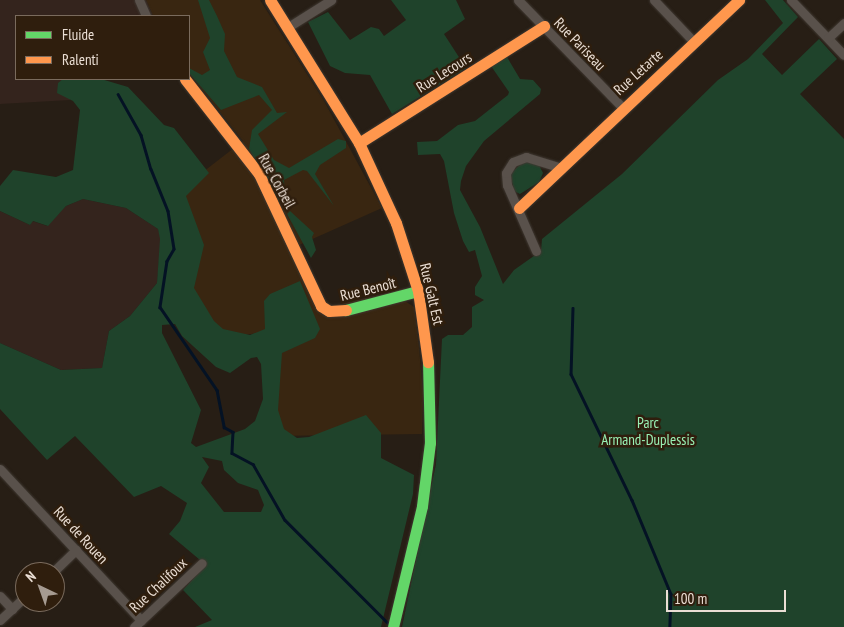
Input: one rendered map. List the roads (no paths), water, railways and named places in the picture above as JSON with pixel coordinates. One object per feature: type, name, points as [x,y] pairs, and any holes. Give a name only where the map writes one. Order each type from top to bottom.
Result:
[{"type":"street","points":[[139,0],[146,15]]},
{"type":"street","name":"Rue Galt Est","points":[[270,0],[359,143],[396,223],[418,291],[431,383],[430,443],[422,506],[393,627]]},
{"type":"street","points":[[288,27],[331,0]]},
{"type":"street","name":"Rue Pariseau","points":[[518,0],[622,108]]},
{"type":"street","points":[[654,0],[694,42]]},
{"type":"street","name":"Rue Letarte","points":[[519,208],[559,167],[739,0]]},
{"type":"street","points":[[791,0],[844,55]]},
{"type":"street","points":[[828,38],[844,23]]},
{"type":"street","name":"Rue Lecours","points":[[359,143],[544,26]]},
{"type":"street","name":"Rue Corbeil","points":[[186,80],[258,174],[316,298],[325,309]]},
{"type":"street","points":[[536,250],[505,179],[513,162],[526,157],[559,167]]},
{"type":"street","name":"Rue Benoît","points":[[325,309],[340,312],[418,291]]},
{"type":"street","name":"Rue de Rouen","points":[[0,469],[141,620]]},
{"type":"street","points":[[63,562],[76,550]]},
{"type":"street","name":"Rue Chalifoux","points":[[134,627],[202,563]]},
{"type":"street","points":[[0,596],[12,609]]},
{"type":"street","points":[[0,620],[15,606]]},
{"type":"waterway","points":[[118,94],[141,135],[151,169],[168,211],[174,249],[167,261],[160,307],[217,390],[224,427],[233,432],[232,453],[253,464],[285,520],[389,624]]},
{"type":"waterway","points":[[573,308],[571,374],[632,500],[671,594],[670,627]]},
{"type":"park label","name":"Parc Armand-Duplessis","points":[[648,430]]}]
